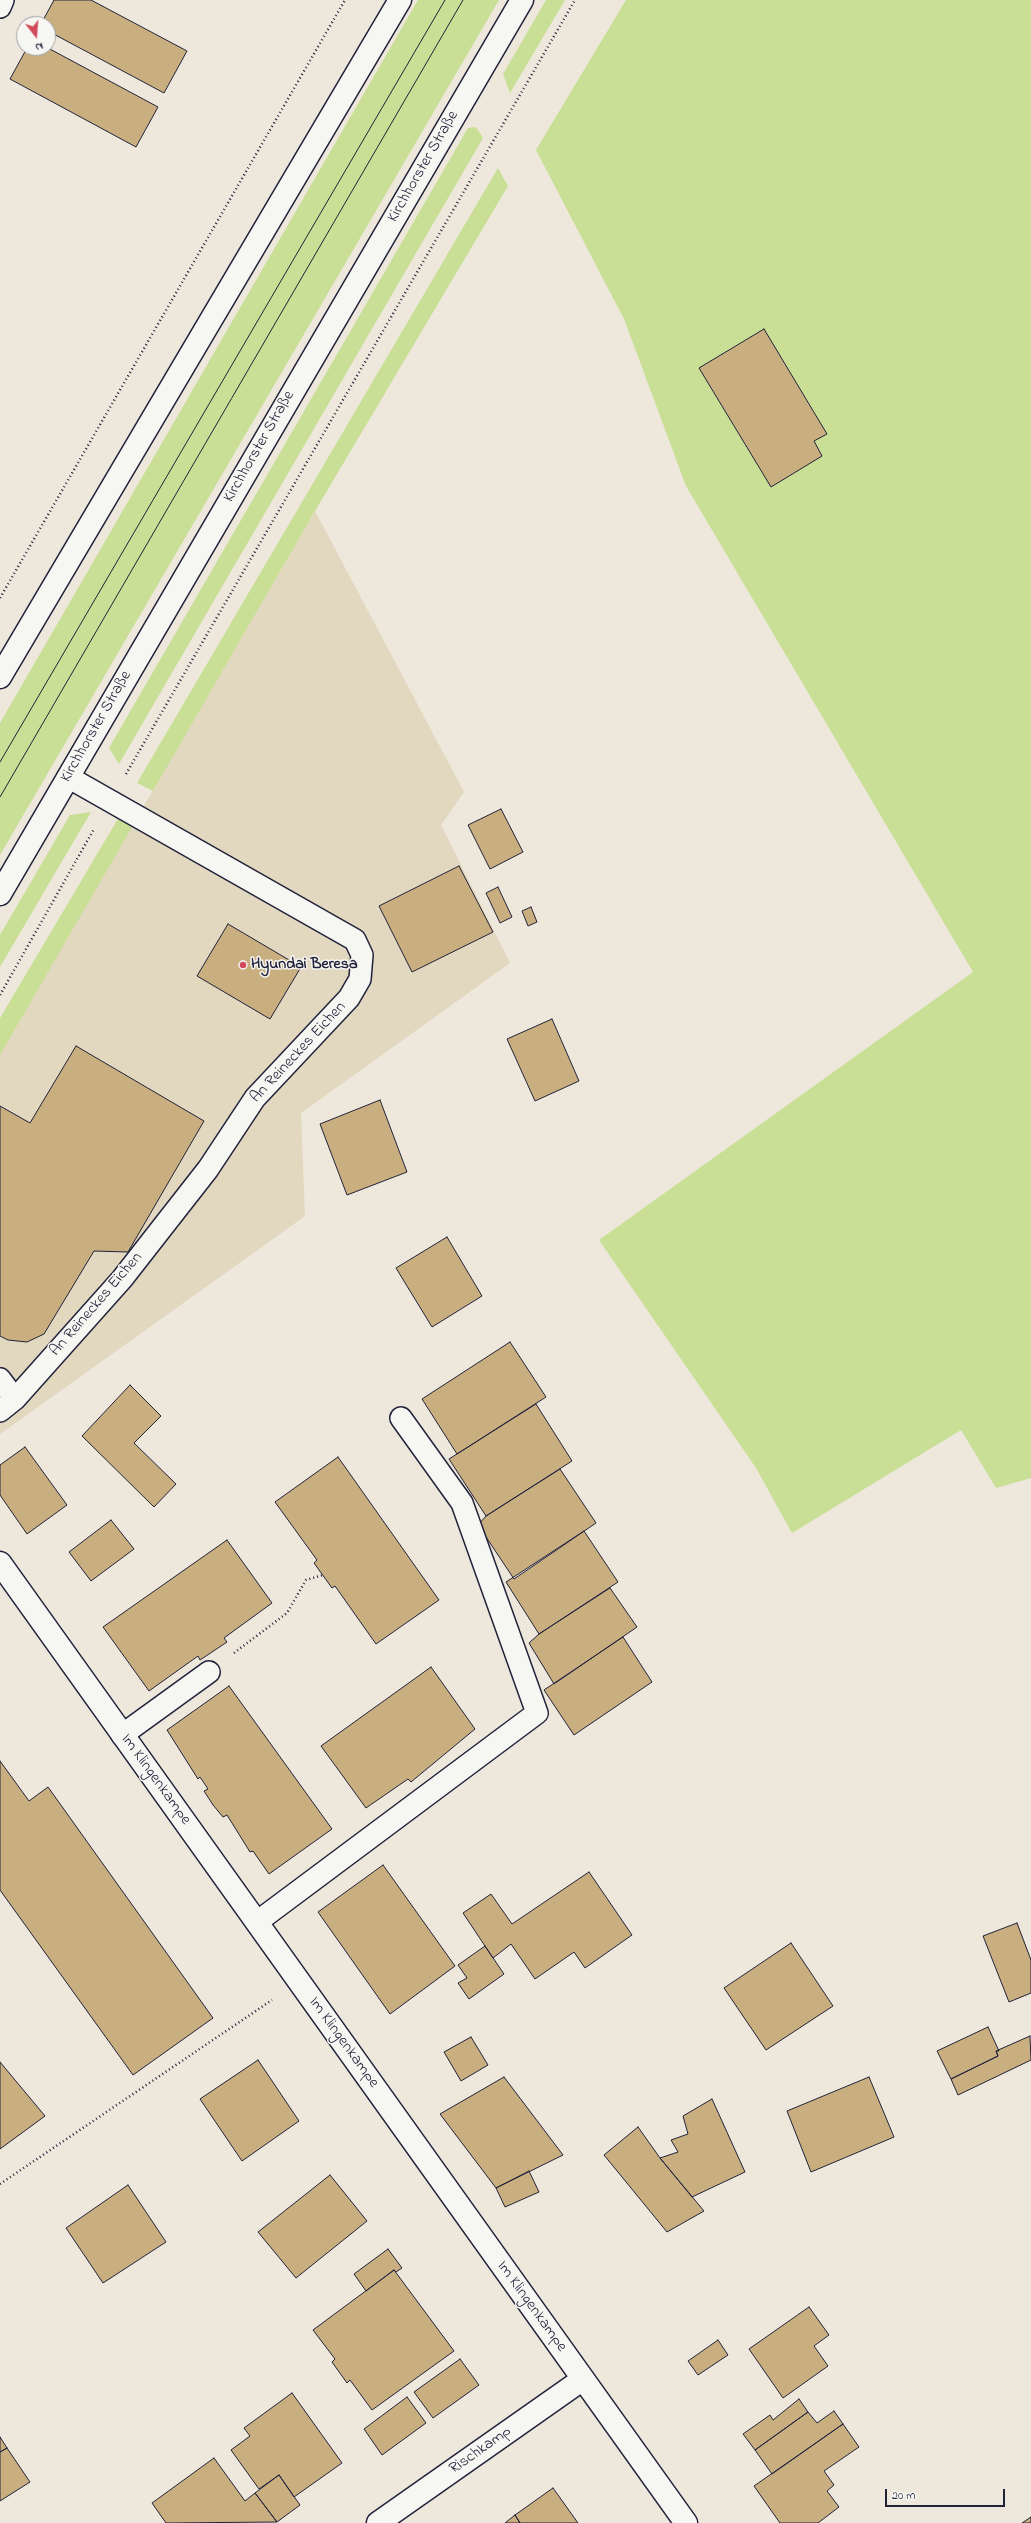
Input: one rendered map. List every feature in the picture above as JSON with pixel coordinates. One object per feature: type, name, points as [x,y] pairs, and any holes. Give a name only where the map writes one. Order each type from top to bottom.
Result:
[{"type":"main road","points":[[0,677],[400,0]]},
{"type":"main road","name":"Kirchhorster Straße","points":[[0,894],[522,0]]},
{"type":"main road","name":"Im Klingenkampe","points":[[0,1564],[686,2523]]},
{"type":"main road","name":"Rischkamp","points":[[378,2523],[583,2379]]},
{"type":"lane","points":[[0,7],[3,0]]},
{"type":"lane","name":"An Reineckes Eichen","points":[[8,1405],[122,1279],[208,1169],[255,1098],[349,998],[360,979],[362,955],[355,940],[111,800],[68,777]]},
{"type":"lane","points":[[0,1379],[8,1405]]},
{"type":"lane","points":[[257,1922],[538,1713],[462,1503],[401,1418]]},
{"type":"lane","points":[[122,1735],[210,1672]]},
{"type":"path","points":[[0,598],[345,0]]},
{"type":"path","points":[[0,995],[111,800],[575,0]]},
{"type":"path","points":[[210,1672],[287,1613],[306,1580],[322,1575]]},
{"type":"path","points":[[0,2184],[299,1981]]},
{"type":"shaded area","points":[[315,511],[464,792],[441,825],[510,963],[301,1113],[305,1216],[0,1434],[0,1054]]},
{"type":"green space","points":[[418,0],[499,0],[0,855],[0,723]]},
{"type":"green space","points":[[546,0],[565,0],[510,93],[503,74]]},
{"type":"green space","points":[[626,0],[1031,0],[1031,1478],[996,1488],[961,1430],[792,1533],[756,1468],[599,1240],[973,972],[686,486],[624,319],[536,150]]},
{"type":"green space","points":[[476,127],[483,138],[119,764],[109,748],[468,128]]},
{"type":"green space","points":[[498,168],[508,186],[315,511],[153,791],[137,783]]},
{"type":"green space","points":[[91,812],[0,967],[0,935],[70,815]]},
{"type":"green space","points":[[119,817],[135,822],[0,1055],[0,1018]]},
{"type":"building","points":[[54,0],[91,0],[187,51],[164,93],[56,35],[56,16],[45,16]]},
{"type":"building","points":[[56,52],[158,107],[136,147],[10,79],[23,56],[56,56]]},
{"type":"building","points":[[764,329],[827,434],[814,441],[822,456],[771,487],[699,368]]},
{"type":"building","points":[[501,809],[523,852],[490,869],[468,825]]},
{"type":"building","points":[[459,866],[493,932],[412,972],[379,906]]},
{"type":"building","points":[[498,887],[512,917],[500,923],[486,893]]},
{"type":"building","points":[[531,907],[537,922],[528,926],[522,911]]},
{"type":"building","points":[[228,924],[301,967],[270,1019],[197,976]]},
{"type":"building","points":[[552,1019],[579,1081],[535,1101],[507,1039]]},
{"type":"building","points":[[76,1046],[204,1121],[128,1252],[94,1251],[44,1334],[27,1342],[8,1340],[0,1336],[0,1106],[30,1123]]},
{"type":"building","points":[[380,1100],[407,1172],[347,1195],[320,1124]]},
{"type":"building","points":[[447,1237],[482,1296],[432,1327],[396,1268]]},
{"type":"building","points":[[510,1342],[546,1397],[457,1454],[422,1399]]},
{"type":"building","points":[[130,1385],[161,1416],[134,1443],[176,1484],[154,1507],[82,1436]]},
{"type":"building","points":[[536,1404],[572,1461],[486,1516],[449,1459]]},
{"type":"building","points":[[25,1447],[67,1505],[27,1534],[0,1495],[0,1465]]},
{"type":"building","points":[[338,1457],[439,1600],[376,1644],[335,1586],[332,1588],[314,1563],[317,1560],[275,1502]]},
{"type":"building","points":[[560,1469],[596,1523],[514,1579],[478,1525],[486,1516]]},
{"type":"building","points":[[111,1520],[134,1549],[91,1581],[69,1552]]},
{"type":"building","points":[[584,1531],[618,1582],[539,1634],[506,1582]]},
{"type":"building","points":[[227,1540],[272,1603],[224,1638],[227,1642],[200,1660],[198,1656],[149,1691],[103,1627]]},
{"type":"building","points":[[610,1588],[637,1627],[554,1684],[529,1643],[539,1634]]},
{"type":"building","points":[[623,1637],[652,1682],[574,1735],[544,1690]]},
{"type":"building","points":[[431,1667],[475,1729],[411,1782],[408,1779],[366,1808],[321,1746]]},
{"type":"building","points":[[229,1686],[332,1829],[269,1874],[253,1851],[250,1852],[227,1815],[223,1817],[213,1805],[204,1791],[208,1789],[200,1777],[198,1779],[167,1730]]},
{"type":"building","points":[[0,1761],[29,1801],[48,1787],[213,2018],[133,2075],[0,1890]]},
{"type":"building","points":[[383,1865],[455,1966],[390,2014],[318,1912]]},
{"type":"building","points":[[589,1872],[632,1935],[585,1968],[574,1952],[535,1979],[511,1944],[493,1958],[463,1913],[491,1894],[512,1924]]},
{"type":"building","points":[[1017,1923],[1031,1960],[1031,1993],[1009,2002],[983,1936]]},
{"type":"building","points":[[791,1943],[833,2006],[766,2050],[724,1988]]},
{"type":"building","points":[[485,1946],[504,1974],[469,1999],[458,1983],[467,1978],[458,1965]]},
{"type":"building","points":[[988,2027],[999,2051],[996,2051],[998,2056],[951,2079],[937,2051]]},
{"type":"building","points":[[1030,2036],[1031,2060],[958,2095],[951,2079],[998,2056],[996,2051]]},
{"type":"building","points":[[471,2037],[488,2065],[461,2081],[444,2052]]},
{"type":"building","points":[[258,2060],[299,2121],[242,2161],[200,2099]]},
{"type":"building","points":[[0,2062],[45,2116],[0,2149]]},
{"type":"building","points":[[504,2077],[563,2155],[496,2188],[440,2114]]},
{"type":"building","points":[[869,2077],[894,2137],[811,2172],[787,2111]]},
{"type":"building","points":[[712,2099],[745,2172],[692,2197],[660,2158],[678,2152],[671,2140],[688,2134],[683,2116]]},
{"type":"building","points":[[638,2127],[660,2158],[704,2211],[667,2232],[604,2155]]},
{"type":"building","points":[[529,2171],[539,2192],[505,2207],[496,2188]]},
{"type":"building","points":[[330,2175],[367,2221],[296,2278],[258,2232]]},
{"type":"building","points":[[128,2185],[166,2242],[103,2283],[66,2228]]},
{"type":"building","points":[[388,2249],[402,2268],[396,2272],[394,2270],[366,2291],[354,2274]]},
{"type":"building","points":[[394,2270],[454,2351],[372,2410],[350,2380],[347,2383],[332,2362],[335,2359],[313,2330]]},
{"type":"building","points":[[809,2307],[829,2335],[814,2346],[828,2366],[783,2398],[749,2349]]},
{"type":"building","points":[[718,2340],[728,2355],[698,2375],[688,2361]]},
{"type":"building","points":[[460,2359],[479,2385],[433,2418],[414,2392]]},
{"type":"building","points":[[292,2393],[342,2463],[294,2497],[279,2475],[259,2489],[231,2450],[250,2436],[244,2428]]},
{"type":"building","points":[[407,2397],[426,2423],[382,2455],[364,2429]]},
{"type":"building","points":[[799,2399],[808,2412],[755,2450],[743,2434],[770,2415],[773,2420]]},
{"type":"building","points":[[834,2411],[843,2424],[772,2474],[755,2450],[808,2412],[817,2423]]},
{"type":"building","points":[[843,2424],[859,2447],[824,2471],[834,2485],[827,2491],[839,2507],[818,2523],[780,2523],[754,2486]]},
{"type":"building","points":[[0,2437],[7,2448],[0,2452]]},
{"type":"building","points":[[7,2448],[30,2482],[0,2501],[0,2452]]},
{"type":"building","points":[[214,2458],[245,2501],[255,2493],[277,2522],[166,2523],[152,2503]]},
{"type":"building","points":[[279,2475],[300,2505],[277,2522],[255,2493]]},
{"type":"building","points":[[553,2488],[578,2523],[520,2523],[515,2515]]},
{"type":"building","points":[[515,2515],[520,2523],[505,2523]]},
{"type":"building","points":[[1031,2517],[1031,2523],[1022,2523]]},
{"type":"tram line","points":[[0,762],[445,0]]},
{"type":"tram line","points":[[0,797],[463,0]]},
{"type":"place","name":"Hyundai Beresa","points":[[243,965]]}]
